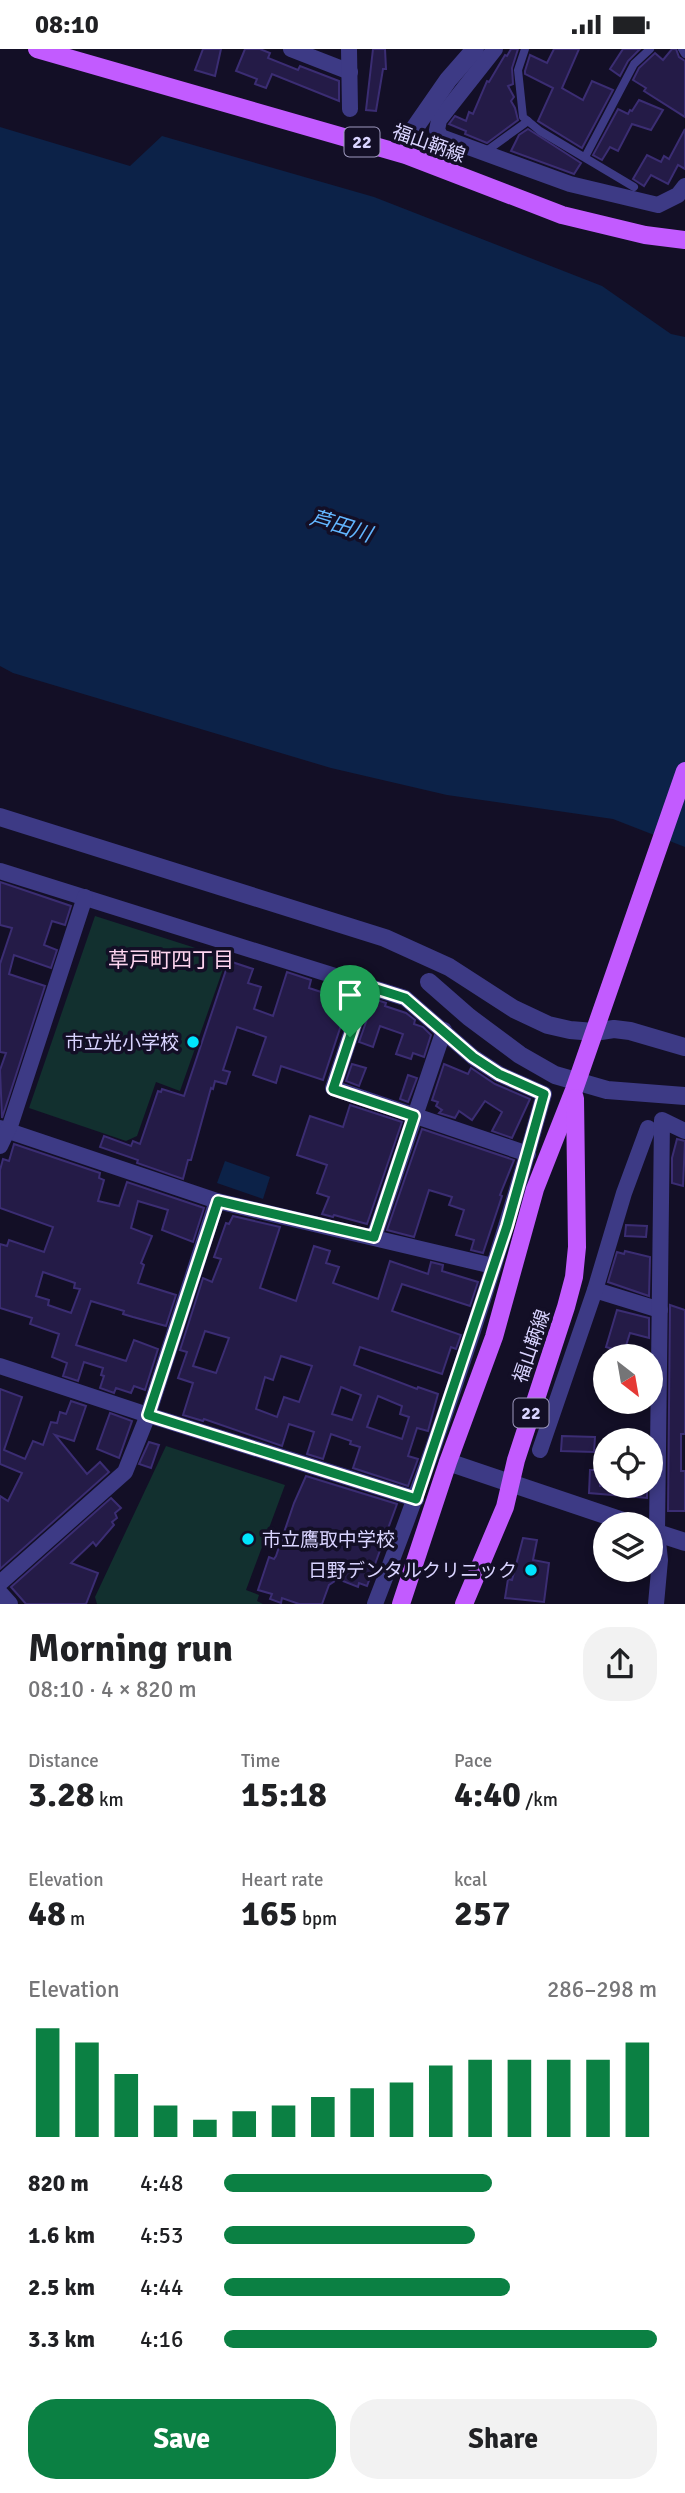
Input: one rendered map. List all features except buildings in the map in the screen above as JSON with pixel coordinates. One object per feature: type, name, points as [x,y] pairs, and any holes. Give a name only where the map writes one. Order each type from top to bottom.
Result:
[{"type":"main road","name":"福山鞆線","points":[[37,49],[406,155],[562,215],[645,235],[685,240]]},
{"type":"main road","name":"福山鞆線","points":[[401,1604],[448,1462],[494,1336],[535,1189],[575,1090],[685,771]]},
{"type":"main road","name":"福山鞆線","points":[[464,1604],[505,1507],[516,1459],[574,1277],[575,1090]]},
{"type":"street","points":[[291,49],[351,72]]},
{"type":"street","points":[[349,49],[350,109]]},
{"type":"street","points":[[406,155],[414,129],[448,80],[475,49]]},
{"type":"street","points":[[495,49],[439,120],[437,130],[442,137],[570,184],[658,205],[678,195],[685,185]]},
{"type":"street","points":[[0,817],[386,938],[449,967],[514,1009],[548,1025],[594,1032],[614,1029],[630,1031],[685,1047]]},
{"type":"street","points":[[0,871],[405,998],[473,1057],[499,1074],[544,1094],[493,1266],[416,1499],[375,1604]]},
{"type":"street","points":[[0,1146],[85,897]]},
{"type":"street","points":[[429,982],[500,1040],[555,1075],[607,1090],[685,1096]]},
{"type":"street","points":[[367,986],[333,1089],[528,1154]]},
{"type":"street","points":[[374,1237],[444,1030]]},
{"type":"street","points":[[655,1512],[662,1120],[685,1131]]},
{"type":"street","points":[[540,1450],[648,1128]]},
{"type":"street","points":[[4,1129],[218,1201],[493,1266]]},
{"type":"street","points":[[0,1583],[125,1472],[148,1415],[218,1201]]},
{"type":"street","points":[[595,1290],[660,1310]]},
{"type":"street","points":[[550,1353],[570,1361]]},
{"type":"street","points":[[0,1366],[416,1499]]},
{"type":"street","points":[[448,1462],[596,1512]]},
{"type":"street","points":[[663,1534],[685,1542]]},
{"type":"street","points":[[656,1604],[658,1582]]},
{"type":"street","points":[[0,1593],[10,1604]]},
{"type":"lane","points":[[525,49],[518,70],[523,117],[540,131],[634,187]]},
{"type":"lane","points":[[585,157],[634,64],[650,49]]},
{"type":"lane","points":[[682,49],[685,54]]},
{"type":"lane","points":[[485,153],[528,121]]},
{"type":"green space","points":[[95,916],[227,958],[180,1091],[156,1082],[137,1136],[126,1141],[29,1108]]},
{"type":"green space","points":[[166,1446],[285,1485],[246,1590],[259,1595],[257,1601],[263,1604],[97,1604],[95,1597]]},
{"type":"water","name":"芦田川","points":[[0,127],[130,166],[162,136],[374,197],[602,286],[671,334],[685,337],[685,847],[613,819],[447,795],[331,768],[13,673],[0,666]]},
{"type":"water","points":[[225,1161],[270,1177],[263,1199],[217,1183]]},
{"type":"place","name":"市立光小学校","points":[[193,1042]]},
{"type":"place","name":"市立鷹取中学校","points":[[248,1539]]},
{"type":"place","name":"日野デンタルクリニック","points":[[531,1570]]},
{"type":"district","name":"草戸町四丁目","points":[[171,960]]},
{"type":"route","points":[[367,986],[405,998],[473,1057],[499,1074],[544,1094],[507,1226],[416,1499],[148,1415],[218,1201],[374,1237],[414,1116],[333,1089],[350,1037],[367,986]]}]
